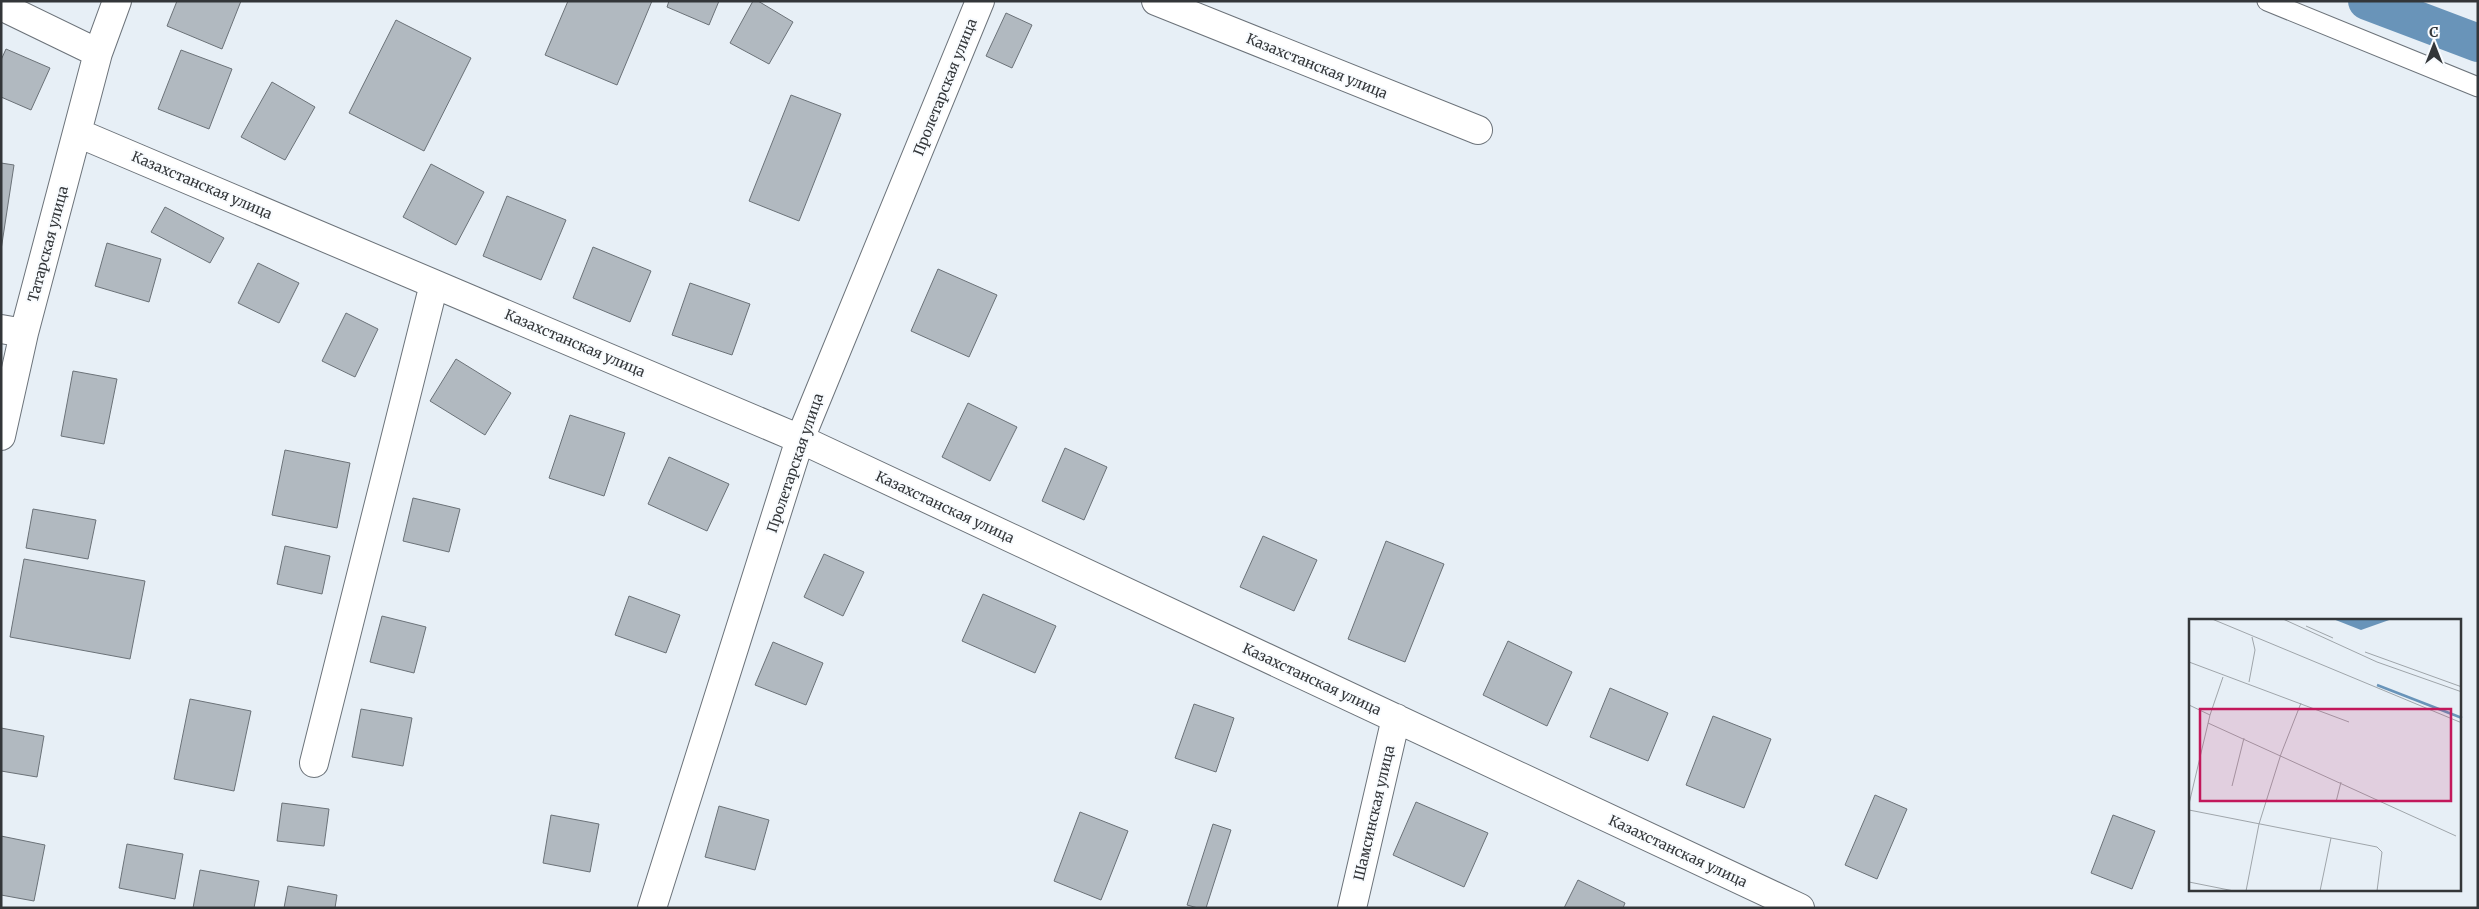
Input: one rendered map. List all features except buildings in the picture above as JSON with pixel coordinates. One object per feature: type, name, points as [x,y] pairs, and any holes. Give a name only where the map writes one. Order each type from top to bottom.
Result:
[{"type":"street","name":"Татарская улица","points":[[1,436],[12,331],[78,133],[98,53],[117,1]]},
{"type":"street","name":"Пролетарская улица","points":[[652,908],[800,439],[980,1]]},
{"type":"street","name":"Казахстанская улица","points":[[1156,1],[1478,130]]},
{"type":"street","points":[[1,6],[98,53]]},
{"type":"street","name":"Казахстанская улица","points":[[78,133],[800,439],[1800,908]]},
{"type":"street","points":[[314,763],[434,284]]},
{"type":"street","name":"Шамсинская улица","points":[[1352,908],[1396,718]]},
{"type":"lane","points":[[2267,1],[2478,87]]},
{"type":"waterway","points":[[2367,1],[2478,43]]}]
